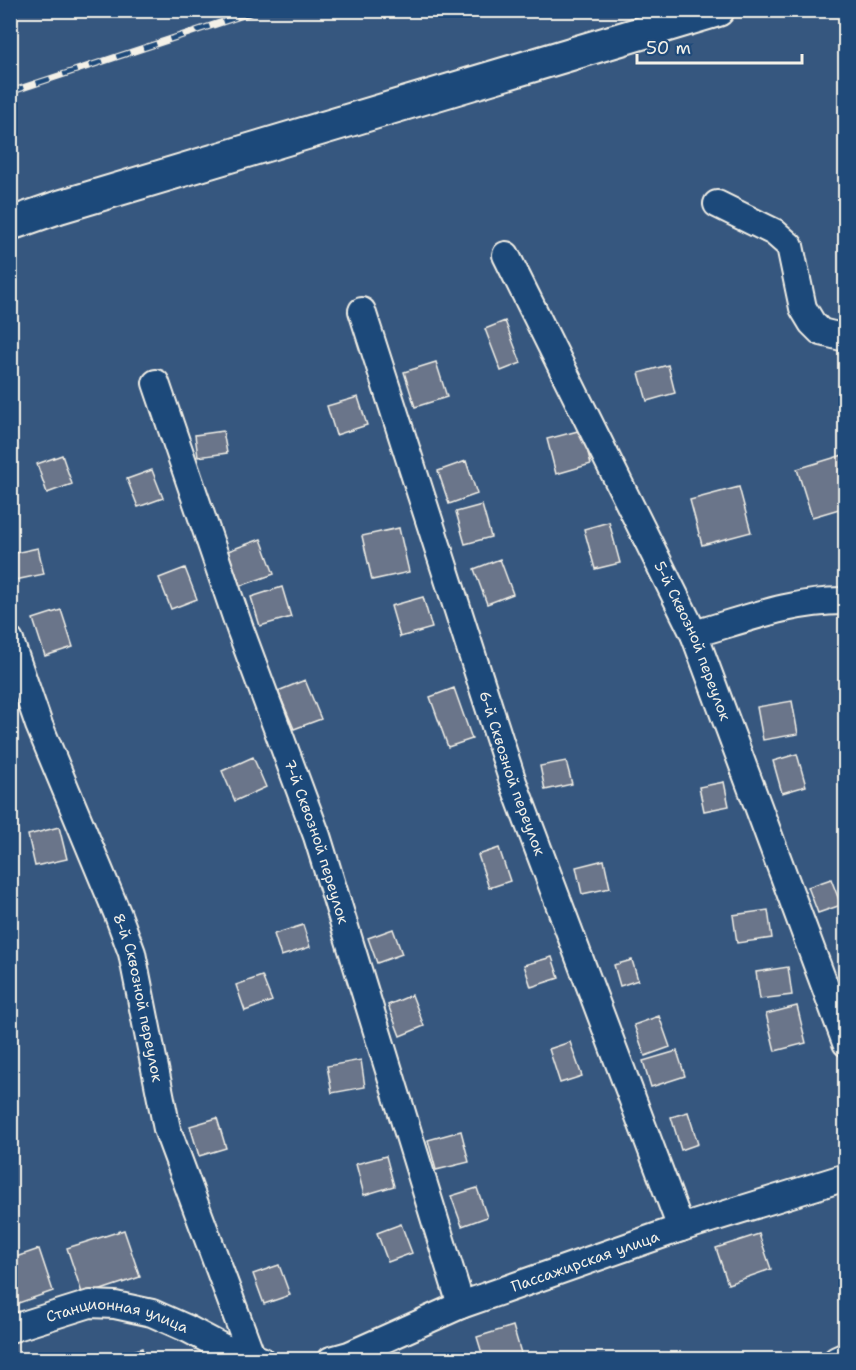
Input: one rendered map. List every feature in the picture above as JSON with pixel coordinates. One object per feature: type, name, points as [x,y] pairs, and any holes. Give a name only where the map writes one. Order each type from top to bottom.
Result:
[{"type":"street","points":[[10,224],[71,203],[718,10]]},
{"type":"street","points":[[717,204],[774,232],[790,246],[803,308],[807,316],[821,332],[846,338]]},
{"type":"street","name":"5-й Сквозной переулок","points":[[506,255],[694,634],[846,1043]]},
{"type":"street","name":"6-й Сквозной переулок","points":[[362,311],[513,782],[681,1228]]},
{"type":"street","name":"7-й Сквозной переулок","points":[[156,383],[240,629],[317,836],[460,1305]]},
{"type":"street","points":[[694,634],[773,611],[822,600],[846,601]]},
{"type":"street","name":"8-й Сквозной переулок","points":[[10,641],[39,725],[132,953],[167,1129],[256,1358]]},
{"type":"street","name":"Пассажирская улица","points":[[332,1359],[349,1355],[460,1305],[681,1228],[846,1177]]},
{"type":"street","name":"Станционная улица","points":[[10,1329],[90,1304],[116,1305],[152,1313],[222,1347],[256,1358]]},
{"type":"street","points":[[837,1359],[846,1356]]},
{"type":"building","points":[[505,321],[521,363],[501,371],[485,329]]},
{"type":"building","points":[[436,362],[447,397],[415,407],[404,372]]},
{"type":"building","points":[[668,365],[675,393],[647,401],[639,373]]},
{"type":"building","points":[[358,397],[367,425],[336,435],[327,406]]},
{"type":"building","points":[[582,430],[591,464],[556,474],[547,439]]},
{"type":"building","points":[[223,431],[227,453],[198,457],[195,435]]},
{"type":"building","points":[[846,454],[846,507],[812,517],[797,469]]},
{"type":"building","points":[[62,455],[72,484],[47,493],[37,464]]},
{"type":"building","points":[[466,461],[477,494],[449,504],[438,471]]},
{"type":"building","points":[[152,470],[163,498],[138,507],[127,479]]},
{"type":"building","points":[[739,487],[751,532],[702,545],[690,500]]},
{"type":"building","points":[[482,505],[491,537],[465,544],[456,512]]},
{"type":"building","points":[[609,522],[620,563],[595,569],[584,529]]},
{"type":"building","points":[[399,528],[409,572],[372,580],[362,536]]},
{"type":"building","points":[[261,539],[274,574],[240,586],[228,551]]},
{"type":"building","points":[[38,548],[44,574],[15,580],[10,554]]},
{"type":"building","points":[[500,559],[513,594],[487,604],[474,569]]},
{"type":"building","points":[[185,568],[197,599],[171,609],[159,578]]},
{"type":"building","points":[[282,587],[291,617],[260,626],[251,597]]},
{"type":"building","points":[[423,597],[432,628],[400,637],[391,606]]},
{"type":"building","points":[[61,610],[73,647],[45,656],[33,619]]},
{"type":"building","points":[[305,680],[321,719],[294,729],[278,691]]},
{"type":"building","points":[[454,688],[472,739],[448,747],[430,697]]},
{"type":"building","points":[[792,701],[798,734],[763,740],[757,707]]},
{"type":"building","points":[[797,754],[806,786],[782,793],[773,761]]},
{"type":"building","points":[[253,757],[266,787],[235,801],[222,771]]},
{"type":"building","points":[[566,761],[572,784],[545,790],[540,766]]},
{"type":"building","points":[[724,782],[729,806],[704,811],[699,787]]},
{"type":"building","points":[[59,827],[67,859],[35,866],[28,835]]},
{"type":"building","points":[[499,848],[510,881],[489,888],[478,855]]},
{"type":"building","points":[[604,860],[610,888],[582,894],[576,867]]},
{"type":"building","points":[[831,879],[841,905],[818,913],[808,887]]},
{"type":"building","points":[[768,910],[772,938],[737,943],[733,915]]},
{"type":"building","points":[[303,925],[310,947],[281,956],[274,934]]},
{"type":"building","points":[[393,929],[402,954],[377,963],[368,938]]},
{"type":"building","points":[[552,957],[559,978],[531,987],[524,965]]},
{"type":"building","points":[[632,960],[638,980],[620,986],[614,965]]},
{"type":"building","points":[[788,967],[792,995],[760,999],[756,972]]},
{"type":"building","points":[[262,976],[272,1001],[245,1011],[236,985]]},
{"type":"building","points":[[412,995],[424,1026],[400,1036],[388,1005]]},
{"type":"building","points":[[797,1006],[806,1043],[775,1051],[766,1014]]},
{"type":"building","points":[[659,1016],[670,1047],[645,1056],[634,1025]]},
{"type":"building","points":[[570,1042],[582,1076],[560,1083],[549,1049]]},
{"type":"building","points":[[677,1051],[685,1076],[651,1087],[643,1061]]},
{"type":"building","points":[[361,1060],[365,1087],[332,1093],[327,1066]]},
{"type":"building","points":[[688,1112],[698,1144],[681,1150],[671,1117]]},
{"type":"building","points":[[217,1118],[226,1148],[199,1156],[190,1126]]},
{"type":"building","points":[[461,1131],[469,1162],[436,1170],[428,1140]]},
{"type":"building","points":[[386,1156],[394,1186],[364,1195],[356,1164]]},
{"type":"building","points":[[477,1188],[487,1217],[462,1226],[451,1196]]},
{"type":"building","points":[[401,1224],[412,1253],[388,1262],[377,1233]]},
{"type":"building","points":[[124,1230],[140,1277],[83,1296],[67,1248]]},
{"type":"building","points":[[759,1234],[771,1269],[728,1284],[716,1248]]},
{"type":"building","points":[[39,1249],[53,1291],[10,1306],[10,1259]]},
{"type":"building","points":[[279,1265],[290,1295],[264,1304],[253,1274]]},
{"type":"building","points":[[513,1326],[523,1360],[484,1360],[477,1337]]},
{"type":"building","points":[[142,1348],[146,1360],[108,1360]]},
{"type":"railway","points":[[10,92],[259,10]]}]
